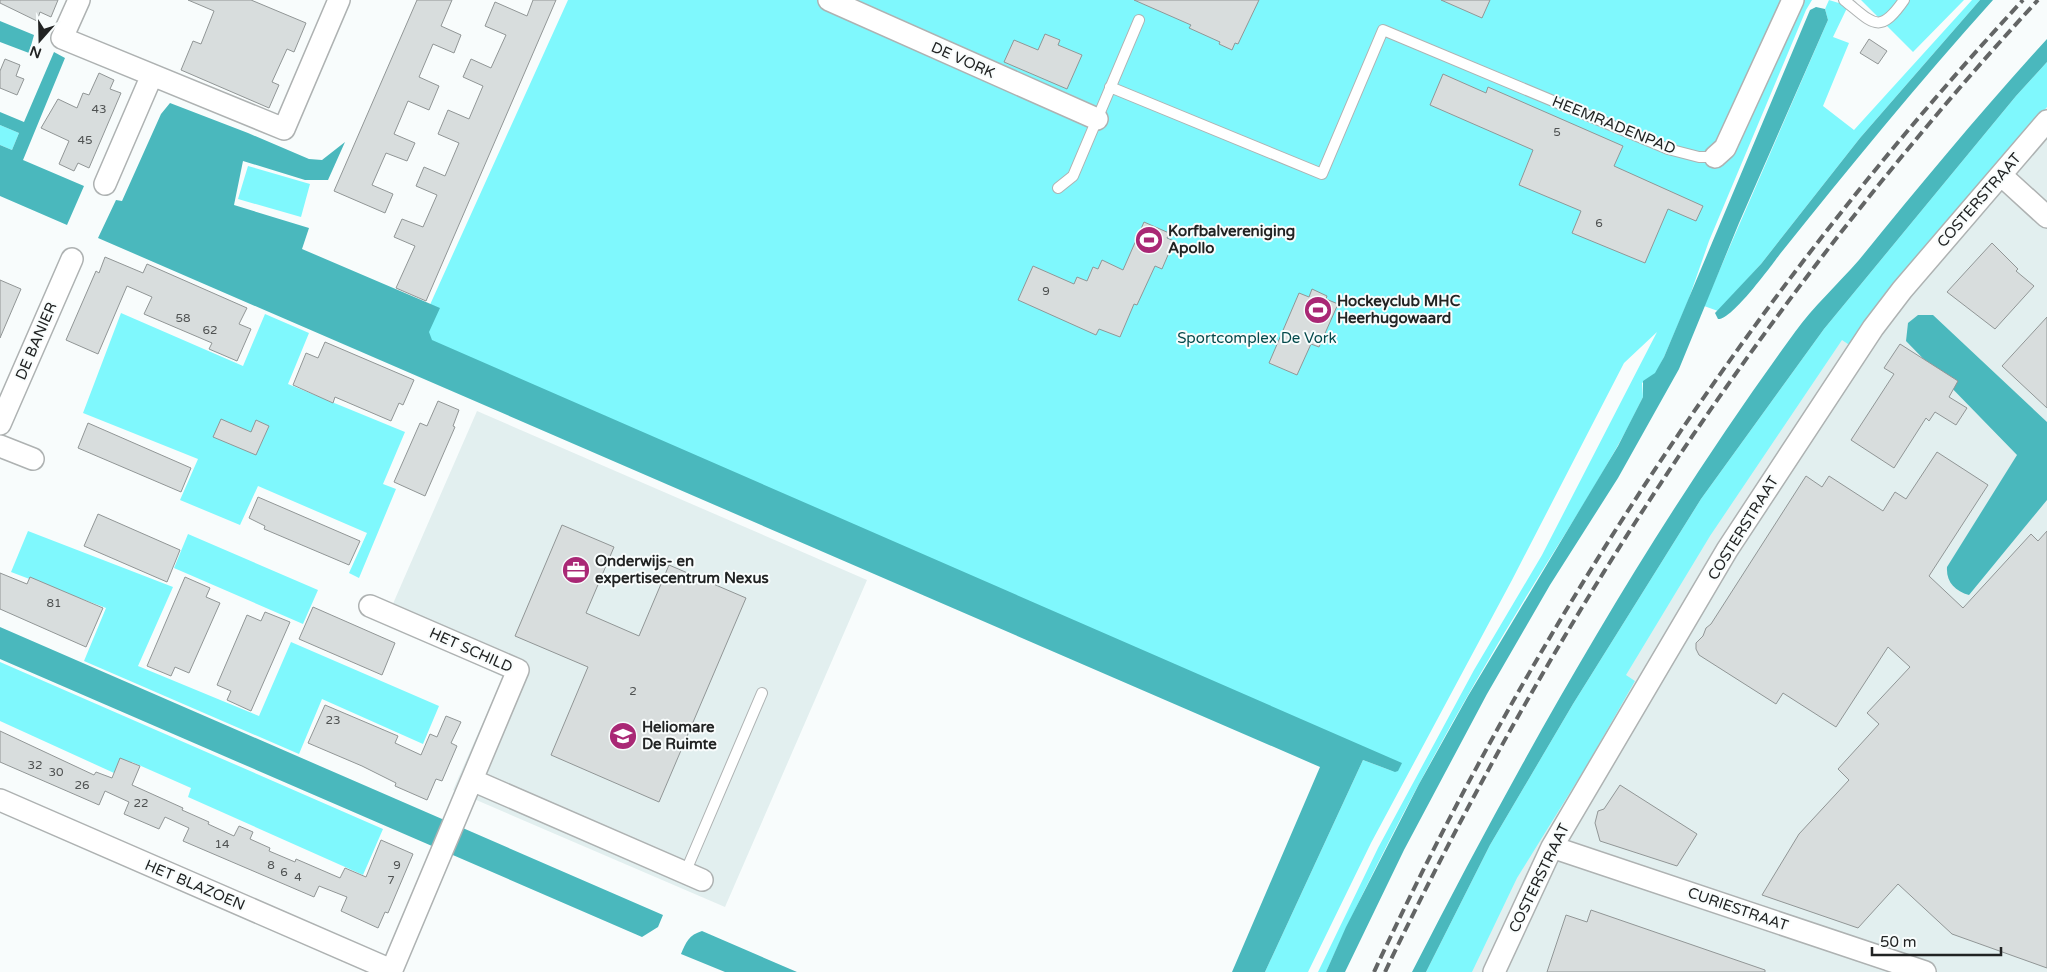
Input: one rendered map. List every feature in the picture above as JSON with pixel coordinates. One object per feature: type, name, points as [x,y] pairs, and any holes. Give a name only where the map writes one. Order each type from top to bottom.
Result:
[{"type":"street","points":[[78,0],[62,38],[284,129],[338,0]]},
{"type":"street","name":"DE VORK","points":[[828,0],[1096,120]]},
{"type":"street","name":"HEEMRADENPAD","points":[[1715,157],[1724,148],[1793,0]]},
{"type":"street","points":[[105,184],[152,75]]},
{"type":"street","name":"COSTERSTRAAT","points":[[1494,972],[1552,847],[1727,550],[1868,336],[1902,290],[2047,121]]},
{"type":"street","points":[[2001,175],[2047,217]]},
{"type":"street","name":"DE BANIER","points":[[0,424],[72,258]]},
{"type":"street","points":[[0,446],[33,459]]},
{"type":"street","name":"HET SCHILD","points":[[370,606],[518,670],[391,971]]},
{"type":"street","points":[[472,780],[693,876]]},
{"type":"street","name":"HET BLAZOEN","points":[[0,800],[391,971]]},
{"type":"street","name":"CURIESTRAAT","points":[[1552,847],[1925,972]]},
{"type":"lane","points":[[1844,0],[1869,19],[1880,22],[1892,18],[1904,0]]},
{"type":"lane","points":[[1058,188],[1073,176],[1139,20]]},
{"type":"lane","name":"HEEMRADENPAD","points":[[1110,87],[1322,174],[1383,30],[1668,149],[1699,157],[1715,157]]},
{"type":"lane","points":[[693,876],[762,693]]},
{"type":"shaded area","points":[[1980,0],[1993,0],[1938,62],[1750,292],[1732,311],[1718,319],[1715,313],[1761,264],[1860,138]]},
{"type":"shaded area","points":[[1816,7],[1825,9],[1828,20],[1739,223],[1679,369],[1618,478],[1550,585],[1487,694],[1404,850],[1345,972],[1326,972],[1346,927],[1419,784],[1468,696],[1618,446],[1643,397],[1643,381],[1655,373],[1664,357],[1810,10]]},
{"type":"shaded area","points":[[0,21],[34,35],[29,53],[0,42]]},
{"type":"shaded area","points":[[2047,39],[2047,62],[2016,96],[1824,329],[1701,499],[1573,704],[1490,845],[1426,972],[1412,972],[1499,807],[1591,644],[1689,486],[1741,408],[1802,323],[1859,260],[1952,148]]},
{"type":"shaded area","points":[[54,52],[65,58],[23,160],[84,186],[67,225],[0,196],[0,145],[12,150],[19,133],[0,125],[0,112],[24,122]]},
{"type":"shaded area","points":[[2047,75],[2047,972],[1452,972],[1704,511]]},
{"type":"shaded area","points":[[170,103],[309,159],[322,160],[345,142],[328,180],[305,180],[243,161],[234,205],[309,228],[302,249],[440,308],[429,332],[432,340],[1402,763],[1398,771],[1395,772],[1363,760],[1265,972],[1232,972],[1320,767],[98,238],[116,200],[122,201],[161,114]]},
{"type":"shaded area","points":[[1918,315],[1933,315],[2047,422],[2047,500],[1969,595],[1952,585],[1948,577],[1947,567],[2017,455],[1906,341],[1908,323]]},
{"type":"shaded area","points":[[477,411],[867,580],[725,907],[453,790],[503,677],[385,622]]},
{"type":"shaded area","points":[[0,627],[663,915],[658,927],[642,937],[0,659]]},
{"type":"shaded area","points":[[702,931],[797,972],[725,972],[681,954],[689,940]]},
{"type":"green space","name":"Sportcomplex De Vork","points":[[568,0],[1812,0],[1806,10],[1709,241],[1688,301],[1656,373],[1642,383],[1643,397],[1616,449],[1496,647],[1444,738],[1394,831],[1326,972],[1318,972],[1378,848],[1474,670],[1542,555],[1657,332],[1624,363],[1512,580],[1371,843],[1308,972],[1265,972],[1363,760],[1395,772],[414,340]]},
{"type":"green space","points":[[1829,0],[1842,4],[1847,8],[1833,37],[1849,43],[1823,106],[1854,130],[1972,0],[1980,0],[1860,138],[1761,264],[1718,311],[1704,306],[1828,20],[1825,9]]},
{"type":"green space","points":[[1861,0],[1964,0],[1913,52]]},
{"type":"green space","points":[[2047,62],[2047,107],[2011,148],[1851,346],[1842,340],[1710,536],[1626,675],[1635,681],[1587,765],[1517,878],[1472,972],[1426,972],[1490,845],[1573,704],[1701,499],[1824,329],[2016,96]]},
{"type":"green space","points":[[0,125],[19,133],[12,150],[0,145]]},
{"type":"green space","points":[[248,166],[310,184],[301,217],[238,199]]},
{"type":"green space","points":[[121,313],[243,366],[265,314],[309,333],[288,384],[405,432],[383,484],[396,489],[359,578],[349,573],[367,533],[258,486],[240,525],[180,500],[198,459],[83,413]]},
{"type":"green space","points":[[28,531],[173,587],[138,666],[259,716],[291,642],[439,706],[423,744],[322,699],[299,754],[84,661],[106,608],[11,572]]},
{"type":"green space","points":[[188,534],[318,590],[303,624],[174,568]]},
{"type":"green space","points":[[0,662],[383,829],[363,875],[188,797],[191,788],[132,762],[125,778],[0,721]]},
{"type":"building","points":[[0,0],[58,0],[51,17],[40,12],[37,21],[0,3]]},
{"type":"building","points":[[188,0],[251,0],[306,23],[294,52],[287,49],[272,82],[279,85],[269,108],[181,70],[193,41],[201,44],[214,11]]},
{"type":"building","points":[[417,0],[452,0],[441,26],[461,35],[454,53],[433,44],[419,77],[439,86],[429,110],[408,101],[394,134],[415,143],[407,161],[386,153],[372,185],[393,194],[385,213],[334,191]]},
{"type":"building","points":[[533,0],[556,0],[426,301],[396,288],[415,246],[394,237],[402,219],[423,227],[437,195],[416,186],[424,167],[445,176],[459,143],[438,134],[448,110],[469,119],[483,86],[463,77],[471,59],[491,68],[506,35],[485,26],[495,2],[527,16]]},
{"type":"building","points":[[1134,0],[1259,0],[1238,44],[1235,43],[1232,50],[1219,44],[1220,42],[1189,28],[1191,25]]},
{"type":"building","points":[[1441,0],[1490,0],[1482,18]]},
{"type":"building","points":[[1045,34],[1060,40],[1058,45],[1082,55],[1067,89],[1004,62],[1014,40],[1038,50]]},
{"type":"building","points":[[1869,39],[1887,51],[1878,64],[1860,53]]},
{"type":"building","points":[[5,59],[20,65],[16,76],[24,79],[17,95],[0,88],[0,71]]},
{"type":"building","points":[[99,73],[114,80],[110,89],[121,93],[89,168],[78,163],[74,171],[59,164],[69,141],[41,128],[58,99],[77,108],[83,93],[89,95]]},
{"type":"building","points":[[1443,74],[1486,93],[1488,87],[1623,146],[1614,166],[1703,206],[1696,221],[1668,209],[1645,263],[1572,233],[1581,211],[1519,185],[1533,150],[1430,105]]},
{"type":"building","points":[[1144,222],[1169,233],[1167,238],[1174,241],[1162,269],[1155,266],[1137,305],[1134,304],[1120,337],[1099,329],[1096,335],[1018,300],[1033,266],[1074,284],[1077,277],[1087,281],[1093,267],[1098,269],[1102,260],[1123,270]]},
{"type":"building","points":[[1992,243],[2018,269],[2016,271],[2034,286],[1995,329],[1947,292]]},
{"type":"building","points":[[105,257],[143,273],[147,264],[247,308],[239,324],[251,329],[237,361],[209,349],[212,343],[144,314],[152,297],[127,286],[98,354],[66,340],[96,271],[99,273]]},
{"type":"building","points":[[0,280],[21,289],[0,338]]},
{"type":"building","points":[[1312,289],[1327,296],[1326,299],[1338,304],[1319,347],[1311,344],[1297,375],[1269,363],[1299,293],[1309,297]]},
{"type":"building","points":[[2047,317],[2047,408],[2002,366]]},
{"type":"building","points":[[325,342],[414,380],[403,405],[399,403],[391,421],[335,397],[333,403],[293,385],[306,353],[318,358]]},
{"type":"building","points":[[1900,344],[1958,381],[1949,397],[1967,408],[1956,425],[1935,412],[1929,421],[1926,418],[1894,468],[1851,440],[1894,374],[1884,368]]},
{"type":"building","points":[[438,401],[459,410],[453,426],[455,427],[425,496],[394,482],[420,423],[427,426]]},
{"type":"building","points":[[221,419],[251,432],[256,420],[269,426],[256,455],[213,437]]},
{"type":"building","points":[[88,423],[191,468],[181,492],[78,448]]},
{"type":"building","points":[[1937,452],[1988,485],[1929,576],[1963,608],[2031,534],[2038,541],[2047,531],[2047,968],[1952,934],[1898,884],[1858,928],[1762,895],[1799,834],[1849,780],[1838,769],[1879,724],[1867,713],[1910,667],[1888,647],[1836,727],[1783,693],[1776,704],[1699,655],[1696,649],[1696,643],[1711,624],[1806,476],[1822,487],[1829,476],[1883,511],[1895,492],[1906,499]]},
{"type":"building","points":[[258,497],[360,541],[349,565],[264,529],[265,526],[249,518]]},
{"type":"building","points":[[98,514],[180,550],[167,582],[84,546]]},
{"type":"building","points":[[562,525],[614,547],[586,613],[639,636],[669,565],[746,598],[659,802],[551,755],[588,667],[515,636]]},
{"type":"building","points":[[0,573],[27,584],[30,577],[103,608],[86,647],[0,609]]},
{"type":"building","points":[[185,577],[210,588],[206,597],[220,603],[189,673],[175,667],[171,676],[147,666]]},
{"type":"building","points":[[313,607],[395,643],[382,675],[299,639]]},
{"type":"building","points":[[265,612],[290,622],[251,711],[227,700],[231,691],[217,685],[247,615],[261,621]]},
{"type":"building","points":[[325,705],[398,736],[395,743],[421,755],[430,734],[437,737],[446,716],[461,722],[451,743],[457,746],[442,781],[436,779],[427,800],[395,786],[396,783],[362,766],[308,743]]},
{"type":"building","points":[[0,731],[94,775],[96,772],[112,778],[120,758],[140,766],[132,785],[183,808],[182,810],[234,836],[239,826],[253,832],[250,839],[270,848],[269,851],[295,862],[296,859],[340,878],[345,868],[366,877],[381,840],[413,854],[388,913],[385,912],[378,928],[341,911],[347,897],[319,886],[314,897],[183,841],[189,828],[165,817],[159,829],[124,814],[129,802],[105,791],[99,805],[0,762]]},
{"type":"building","points":[[1620,785],[1697,834],[1677,866],[1600,841],[1595,823],[1598,811],[1604,809]]},
{"type":"building","points":[[1591,910],[1765,970],[1765,972],[1547,972],[1566,915],[1587,922]]},
{"type":"railway","points":[[1374,972],[1438,841],[1507,711],[1582,585],[1661,461],[1744,340],[1833,223],[1926,109],[2023,0]]},
{"type":"railway","points":[[1385,972],[1451,840],[1521,711],[1596,585],[1675,462],[1759,341],[1848,224],[1941,110],[2038,0]]},
{"type":"place","name":"Korfbalvereniging Apollo","points":[[1149,240]]},
{"type":"place","name":"Hockeyclub MHC Heerhugowaard","points":[[1318,310]]},
{"type":"place","name":"Onderwijs- en expertisecentrum Nexus","points":[[576,570]]},
{"type":"place","name":"Heliomare De Ruimte","points":[[623,736]]}]
